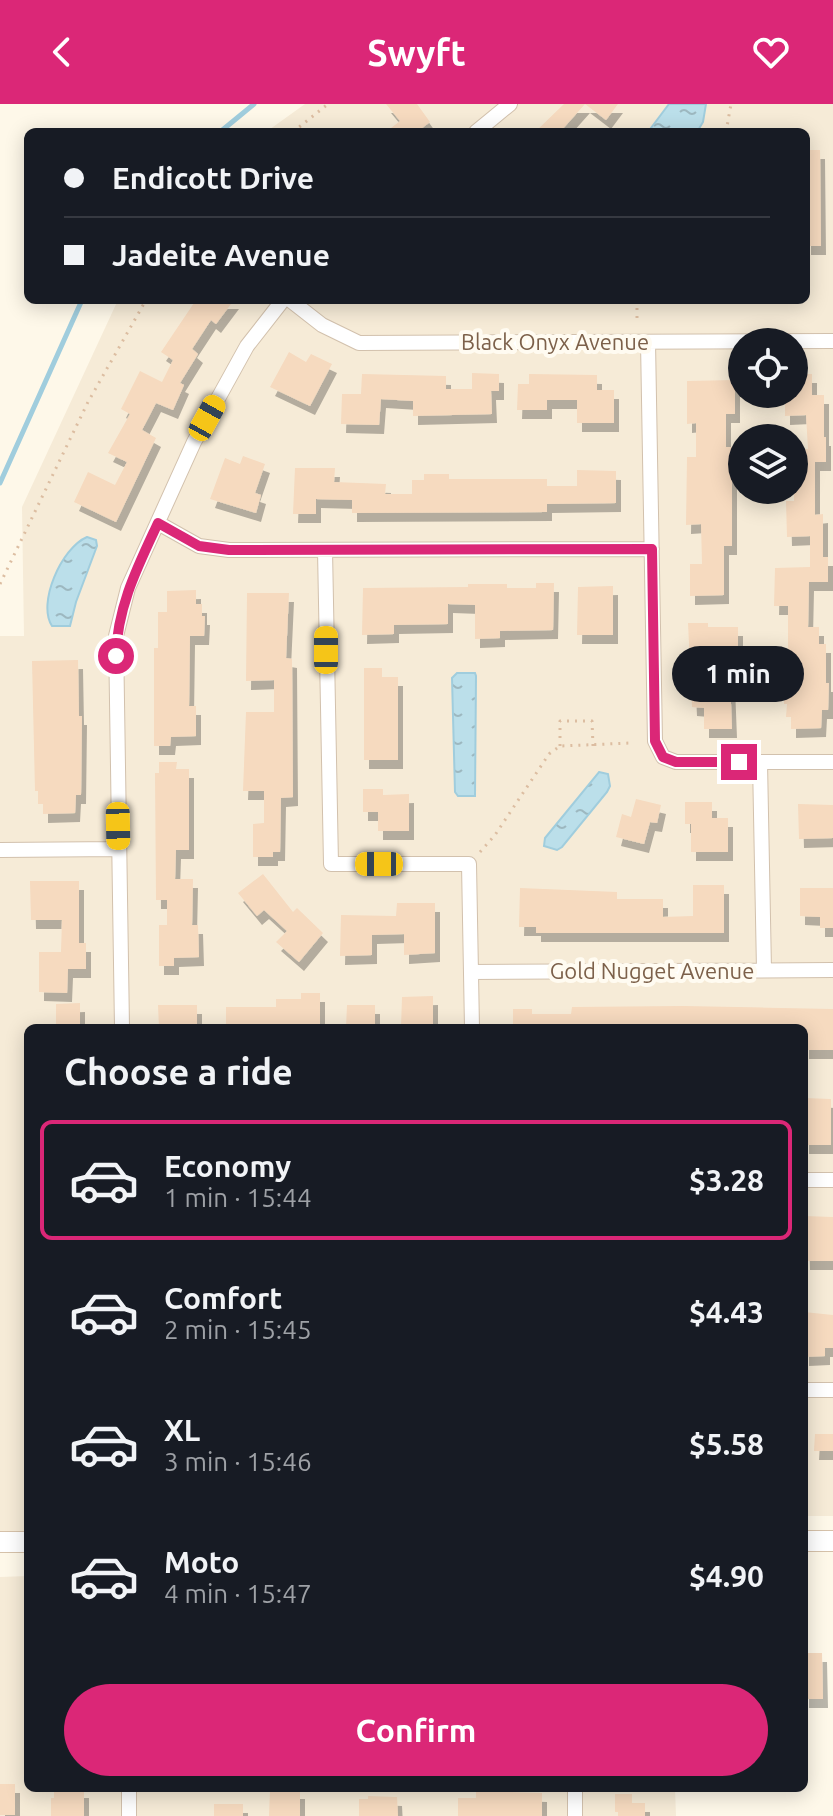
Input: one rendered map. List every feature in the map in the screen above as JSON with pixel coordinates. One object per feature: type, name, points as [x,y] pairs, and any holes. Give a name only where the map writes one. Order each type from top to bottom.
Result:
[{"type":"street","points":[[481,128],[510,104]]},
{"type":"street","points":[[122,1024],[116,636],[128,588],[194,442],[247,346],[280,304]]},
{"type":"street","name":"Black Onyx Avenue","points":[[295,304],[322,325],[359,343],[833,341]]},
{"type":"street","points":[[648,342],[655,741],[663,757],[676,762],[833,762]]},
{"type":"street","points":[[158,523],[199,546],[229,550],[652,549]]},
{"type":"street","points":[[325,550],[331,864],[469,864],[472,1024]]},
{"type":"street","points":[[760,762],[764,970]]},
{"type":"street","points":[[0,850],[118,849]]},
{"type":"street","name":"Gold Nugget Avenue","points":[[471,972],[833,970]]},
{"type":"street","points":[[808,1180],[833,1180]]},
{"type":"street","points":[[808,1390],[833,1390]]},
{"type":"street","points":[[808,1541],[833,1541]]},
{"type":"street","points":[[0,1542],[24,1542]]},
{"type":"street","points":[[129,1792],[129,1816]]},
{"type":"street","points":[[575,1792],[575,1816]]},
{"type":"path","points":[[298,128],[328,104]]},
{"type":"path","points":[[727,128],[731,104]]},
{"type":"path","points":[[0,584],[88,402],[144,304]]},
{"type":"path","points":[[637,304],[637,323]]},
{"type":"path","points":[[560,746],[560,721],[592,721],[593,746]]},
{"type":"path","points":[[469,864],[495,835],[549,754],[560,746],[631,743]]},
{"type":"shaded area","points":[[305,104],[833,104],[833,1516],[808,1516],[808,1024],[24,1024],[24,1538],[0,1538],[0,636],[24,636],[22,507],[116,304],[810,304],[810,128],[272,128]]},
{"type":"shaded area","points":[[24,1576],[24,1792],[675,1792],[676,1816],[0,1816],[0,1577]]},
{"type":"water","points":[[669,104],[706,104],[699,128],[651,128]]},
{"type":"water","points":[[87,537],[96,540],[97,546],[70,626],[52,626],[47,604],[54,577],[68,552]]},
{"type":"water","points":[[457,673],[475,673],[476,676],[475,796],[458,796],[455,792],[452,678]]},
{"type":"water","points":[[599,772],[608,774],[610,786],[607,792],[562,847],[557,850],[544,846],[545,838]]},
{"type":"building","points":[[386,104],[417,104],[430,122],[422,128],[391,128],[400,121]]},
{"type":"building","points":[[564,104],[585,104],[564,128],[539,128]]},
{"type":"building","points":[[585,104],[618,104],[606,120]]},
{"type":"building","points":[[810,150],[820,150],[821,246],[810,246]]},
{"type":"building","points":[[193,304],[231,304],[216,324],[211,320],[192,349],[198,354],[180,383],[184,385],[173,410],[156,403],[142,430],[156,438],[116,522],[74,502],[88,472],[115,485],[127,462],[108,453],[130,414],[121,409],[140,371],[162,382],[173,360],[161,352]]},
{"type":"building","points":[[289,352],[306,362],[311,354],[332,364],[310,406],[270,387]]},
{"type":"building","points":[[472,373],[499,374],[499,391],[491,391],[492,414],[413,416],[413,401],[381,399],[379,425],[341,424],[342,394],[361,394],[362,374],[446,376],[446,389],[472,389]]},
{"type":"building","points":[[529,374],[597,375],[597,390],[614,390],[614,423],[577,423],[577,400],[547,400],[547,410],[517,410],[518,384],[529,384]]},
{"type":"building","points":[[808,374],[812,374],[812,395],[824,395],[826,437],[826,462],[815,462],[815,515],[823,514],[823,557],[828,557],[828,582],[809,582],[808,627],[819,627],[819,644],[826,644],[828,710],[822,710],[821,728],[791,729],[791,717],[786,717],[787,704],[784,704],[784,683],[788,683],[788,606],[774,606],[775,568],[810,567],[810,536],[787,537],[786,504],[808,504],[808,424],[806,415],[785,416],[785,408],[808,408]]},
{"type":"building","points":[[728,380],[728,408],[735,408],[735,414],[726,414],[732,546],[724,546],[724,595],[690,596],[690,564],[702,564],[701,524],[686,525],[687,457],[696,457],[696,423],[687,424],[687,381]]},
{"type":"building","points":[[243,456],[265,464],[255,493],[261,495],[256,513],[210,499],[225,458],[240,464]]},
{"type":"building","points":[[295,468],[335,468],[334,482],[386,484],[385,494],[412,494],[412,480],[424,480],[424,474],[449,474],[449,479],[547,479],[547,486],[577,486],[577,470],[616,471],[616,503],[547,504],[547,512],[352,513],[352,500],[316,499],[316,514],[293,514]]},
{"type":"building","points":[[536,583],[554,583],[553,630],[500,631],[500,638],[475,639],[475,605],[448,604],[448,624],[394,625],[394,634],[362,635],[363,588],[507,584],[507,588],[536,588]]},
{"type":"building","points":[[613,586],[613,635],[577,635],[578,587]]},
{"type":"building","points":[[196,590],[196,604],[202,604],[202,616],[205,616],[204,636],[190,636],[189,706],[196,706],[196,736],[171,737],[170,746],[154,746],[154,648],[158,648],[158,612],[167,612],[167,591]]},
{"type":"building","points":[[247,593],[289,593],[286,658],[292,659],[293,797],[281,798],[280,852],[273,852],[273,857],[253,857],[253,824],[264,823],[264,791],[243,791],[246,712],[274,712],[274,680],[246,681]]},
{"type":"building","points":[[688,623],[738,627],[738,652],[729,652],[732,729],[704,729],[704,708],[692,707]]},
{"type":"building","points":[[78,660],[79,716],[82,716],[81,795],[76,795],[75,813],[43,814],[43,804],[38,804],[38,791],[35,791],[32,661]]},
{"type":"building","points":[[364,668],[382,668],[382,677],[398,677],[398,760],[364,760]]},
{"type":"building","points":[[159,762],[177,762],[176,769],[189,769],[189,850],[176,850],[175,879],[193,879],[192,925],[198,925],[199,957],[174,958],[174,966],[159,966],[159,925],[167,925],[167,900],[156,900],[155,773],[159,773]]},
{"type":"building","points":[[363,789],[383,789],[383,795],[409,794],[409,831],[378,831],[378,812],[363,812]]},
{"type":"building","points":[[636,799],[661,805],[657,823],[650,822],[644,844],[616,837],[622,814],[631,817]]},
{"type":"building","points":[[685,802],[712,802],[712,818],[728,818],[728,852],[691,852],[691,824],[685,824]]},
{"type":"building","points":[[798,804],[833,805],[833,838],[799,839]]},
{"type":"building","points":[[263,874],[293,912],[297,908],[323,933],[299,962],[276,942],[287,931],[264,910],[257,916],[238,893]]},
{"type":"building","points":[[30,881],[79,881],[79,943],[86,943],[86,969],[68,969],[67,993],[39,992],[39,952],[61,952],[62,920],[31,920]]},
{"type":"building","points":[[693,885],[724,885],[724,933],[536,933],[536,927],[519,927],[520,888],[617,892],[617,899],[663,899],[663,917],[693,916]]},
{"type":"building","points":[[800,888],[833,888],[833,928],[820,928],[820,917],[800,916]]},
{"type":"building","points":[[397,903],[435,903],[435,953],[404,955],[404,934],[372,935],[372,955],[340,956],[341,915],[396,916]]},
{"type":"building","points":[[301,993],[320,993],[320,1024],[226,1024],[226,1007],[276,1007],[276,999],[301,999]]},
{"type":"building","points":[[433,996],[433,1024],[401,1024],[402,997]]},
{"type":"building","points":[[80,1003],[80,1024],[56,1024],[56,1004]]},
{"type":"building","points":[[158,1005],[197,1005],[197,1024],[159,1024]]},
{"type":"building","points":[[347,1005],[375,1005],[375,1024],[346,1024]]},
{"type":"building","points":[[572,1007],[833,1009],[833,1050],[808,1050],[808,1024],[513,1024],[513,1009],[532,1009],[532,1014],[571,1014]]},
{"type":"building","points":[[808,1098],[831,1099],[831,1145],[808,1145]]},
{"type":"building","points":[[808,1216],[833,1217],[833,1261],[808,1261]]},
{"type":"building","points":[[808,1312],[833,1315],[833,1348],[825,1348],[825,1356],[808,1357]]},
{"type":"building","points":[[815,1434],[833,1434],[833,1451],[814,1451]]},
{"type":"building","points":[[808,1653],[822,1653],[823,1699],[808,1699]]},
{"type":"building","points":[[0,1784],[15,1784],[15,1815],[0,1815]]},
{"type":"building","points":[[54,1792],[84,1792],[84,1816],[51,1816],[51,1798],[54,1798]]},
{"type":"building","points":[[270,1792],[300,1792],[300,1816],[269,1816]]},
{"type":"building","points":[[476,1792],[542,1793],[542,1816],[458,1816],[458,1798],[476,1798]]},
{"type":"building","points":[[615,1794],[632,1794],[632,1803],[645,1803],[645,1816],[618,1816],[615,1812]]},
{"type":"building","points":[[368,1796],[397,1797],[398,1816],[359,1816],[359,1799],[368,1799]]},
{"type":"building","points":[[214,1804],[243,1804],[243,1816],[214,1816]]},
{"type":"waterway","points":[[225,128],[254,104]]},
{"type":"waterway","points":[[0,483],[80,304]]},
{"type":"route","points":[[116,656],[116,636],[128,588],[158,523],[199,546],[229,550],[652,549],[655,741],[663,757],[676,762],[739,762]]}]
